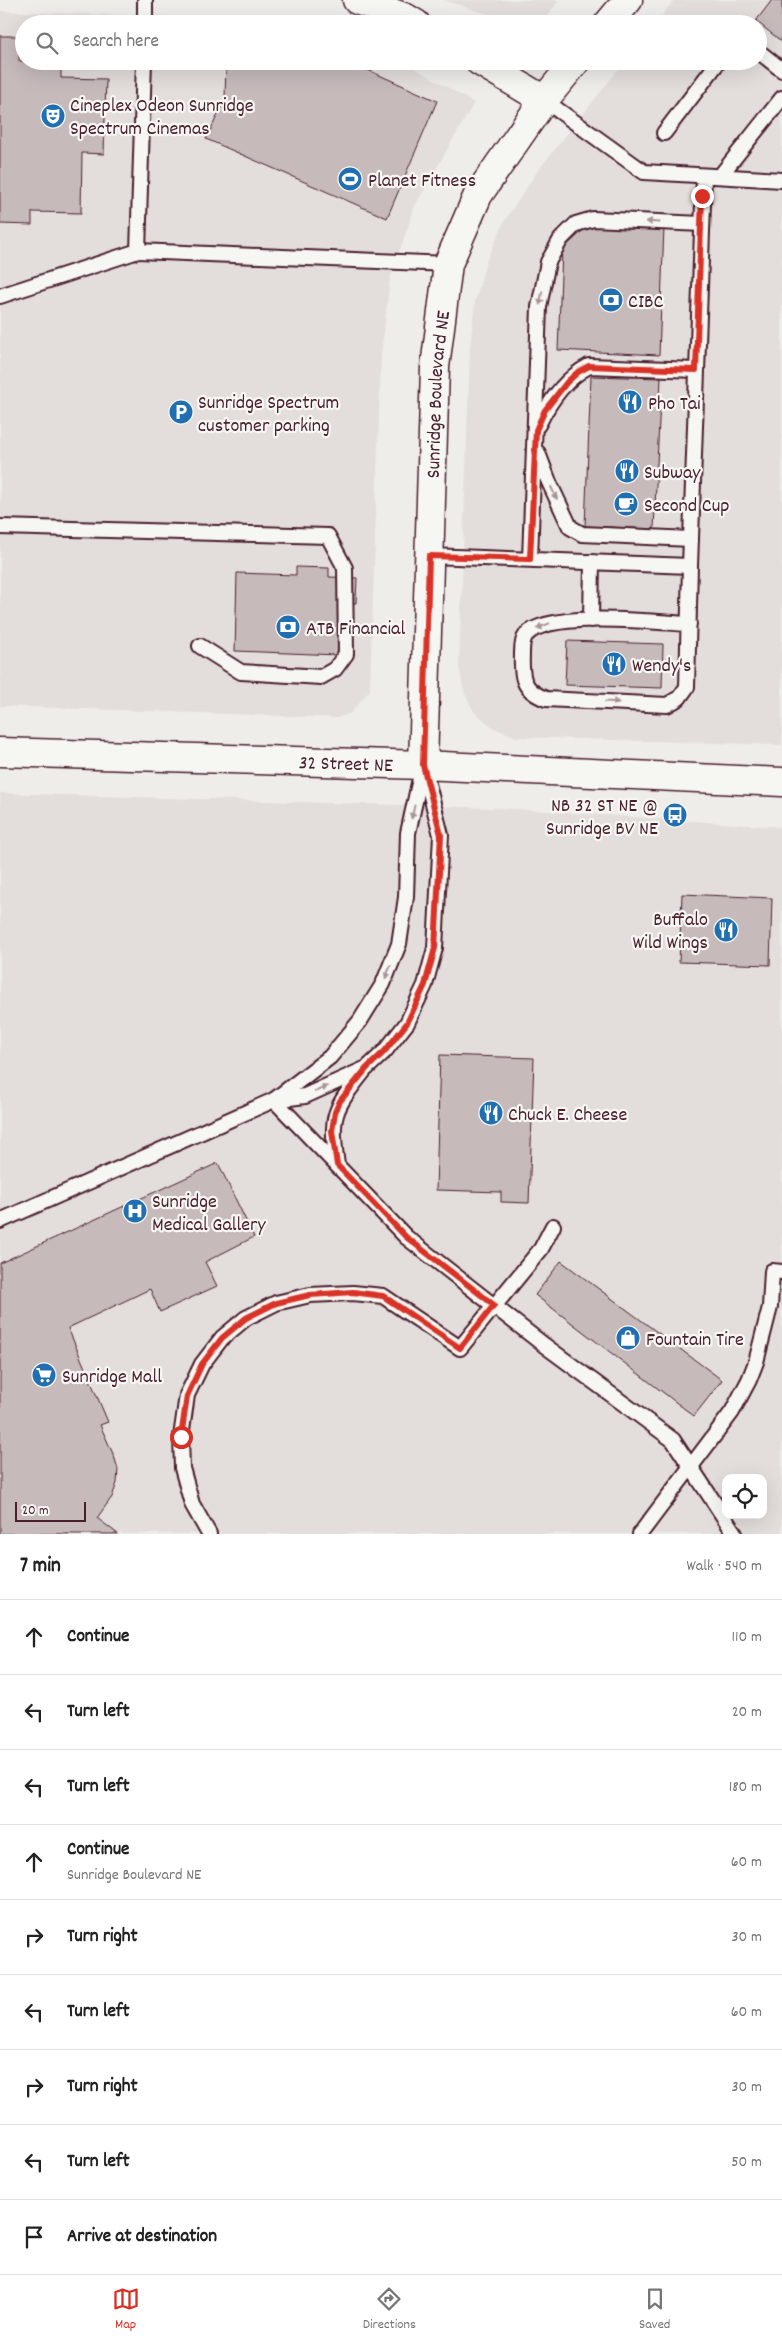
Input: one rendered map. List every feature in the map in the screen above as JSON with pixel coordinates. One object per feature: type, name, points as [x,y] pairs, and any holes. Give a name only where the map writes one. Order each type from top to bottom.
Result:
[{"type":"street","points":[[357,0],[398,15]]},
{"type":"street","points":[[616,15],[628,0]]},
{"type":"street","points":[[494,70],[544,100]]},
{"type":"street","name":"Sunridge Boulevard NE","points":[[423,765],[435,367],[448,264],[478,195],[544,100],[569,70]]},
{"type":"street","name":"32 Street NE","points":[[0,752],[423,765],[782,782]]},
{"type":"lane","points":[[145,0],[145,15]]},
{"type":"lane","points":[[767,58],[782,70]]},
{"type":"lane","points":[[138,251],[144,70]]},
{"type":"lane","points":[[664,133],[712,70]]},
{"type":"lane","points":[[720,176],[782,98]]},
{"type":"lane","points":[[544,100],[644,172],[782,180]]},
{"type":"lane","points":[[689,624],[591,620],[561,621],[542,626],[526,635],[522,646],[521,671],[526,685],[535,695],[546,699],[667,705],[679,698],[687,687],[689,624],[690,566],[696,370],[704,176]]},
{"type":"lane","points":[[530,559],[539,307],[548,262],[561,239],[576,224],[593,219],[702,224]]},
{"type":"lane","points":[[0,296],[138,251],[448,264]]},
{"type":"lane","points":[[691,539],[582,534],[570,527],[539,457],[536,430],[545,410],[567,382],[578,372],[589,366],[696,370]]},
{"type":"lane","points":[[0,527],[328,536],[345,568],[346,654],[335,669],[321,677],[241,672],[200,646]]},
{"type":"lane","points":[[429,556],[690,566]]},
{"type":"lane","points":[[591,620],[592,562]]},
{"type":"lane","points":[[337,1165],[332,1131],[335,1112],[340,1101],[367,1068],[385,1051],[407,1023],[425,985],[435,948],[441,835],[423,765]]},
{"type":"lane","points":[[0,1221],[274,1100],[330,1057],[360,1021],[383,984],[399,944],[406,897],[408,833],[423,765]]},
{"type":"lane","points":[[274,1100],[305,1096],[367,1068]]},
{"type":"lane","points":[[274,1100],[406,1237],[673,1440],[735,1534]]},
{"type":"lane","points":[[209,1534],[192,1504],[182,1468],[181,1437],[187,1396],[202,1364],[222,1338],[246,1318],[276,1303],[310,1295],[353,1292],[383,1296],[460,1348],[541,1248],[553,1226]]},
{"type":"lane","points":[[640,1534],[732,1412],[750,1380],[759,1354],[770,1307],[772,1271],[782,1272]]},
{"type":"shaded area","points":[[443,0],[559,0],[548,15],[490,15]]},
{"type":"shaded area","points":[[674,0],[782,0],[782,745],[516,737],[494,728],[474,712],[464,692],[459,668],[470,348],[475,301],[486,262],[504,222],[536,173],[618,70],[767,70],[767,15],[662,15]]},
{"type":"shaded area","points":[[0,11],[114,15],[15,15],[15,70],[418,70],[474,103],[415,206],[390,279],[381,356],[370,690],[351,713],[337,718],[0,706]]},
{"type":"shaded area","points":[[0,793],[501,808],[782,827],[782,1534],[0,1534]]},
{"type":"building","points":[[772,0],[782,0],[782,42],[767,30],[767,15],[761,15]]},
{"type":"building","name":"Cineplex Odeon Sunridge Spectrum Cinemas","points":[[0,36],[15,36],[15,70],[61,70],[61,78],[106,79],[104,154],[82,153],[81,213],[32,212],[32,225],[0,224]]},
{"type":"building","name":"Planet Fitness","points":[[226,70],[368,70],[437,101],[387,218],[206,139],[225,100]]},
{"type":"building","name":"CIBC","points":[[591,223],[664,227],[659,355],[558,350],[562,250]]},
{"type":"building","points":[[591,376],[661,378],[654,529],[585,526]]},
{"type":"building","name":"ATB Financial","points":[[296,567],[329,568],[329,577],[357,578],[356,603],[341,603],[339,655],[235,651],[237,573],[296,575]]},
{"type":"building","name":"Wendy's","points":[[567,641],[663,644],[662,688],[565,685]]},
{"type":"building","name":"Buffalo Wild Wings","points":[[682,894],[772,898],[770,965],[679,962]]},
{"type":"building","points":[[440,1055],[534,1058],[529,1203],[501,1202],[501,1192],[436,1190]]},
{"type":"building","name":"Sunridge Mall","points":[[218,1163],[254,1237],[205,1262],[217,1286],[160,1312],[150,1289],[68,1328],[108,1422],[100,1425],[118,1469],[117,1483],[112,1497],[97,1518],[118,1534],[0,1534],[0,1263]]},
{"type":"building","name":"Fountain Tire","points":[[561,1261],[722,1380],[694,1416],[535,1295]]},
{"type":"place","name":"Cineplex Odeon Sunridge Spectrum Cinemas","points":[[53,116]]},
{"type":"place","name":"Planet Fitness","points":[[350,179]]},
{"type":"place","name":"CIBC","points":[[611,300]]},
{"type":"place","name":"Pho Tai","points":[[630,402]]},
{"type":"place","name":"Sunridge Spectrum customer parking","points":[[181,412]]},
{"type":"place","name":"Subway","points":[[627,471]]},
{"type":"place","name":"Second Cup","points":[[626,504]]},
{"type":"place","name":"ATB Financial","points":[[288,627]]},
{"type":"place","name":"Wendy's","points":[[614,664]]},
{"type":"place","name":"NB 32 ST NE @ Sunridge BV NE","points":[[675,815]]},
{"type":"place","name":"Buffalo Wild Wings","points":[[726,930]]},
{"type":"place","name":"Chuck E. Cheese","points":[[491,1113]]},
{"type":"place","name":"Sunridge Medical Gallery","points":[[135,1211]]},
{"type":"place","name":"Fountain Tire","points":[[628,1338]]},
{"type":"place","name":"Sunridge Mall","points":[[44,1375]]},
{"type":"route","points":[[181,1437],[187,1396],[202,1364],[222,1338],[246,1318],[276,1303],[310,1295],[353,1292],[383,1296],[460,1348],[494,1305],[406,1237],[337,1165],[332,1131],[335,1112],[340,1101],[367,1068],[385,1051],[407,1023],[425,985],[435,948],[441,835],[423,765],[429,556],[530,559],[536,430],[545,410],[567,382],[578,372],[589,366],[696,370],[702,196]]}]
